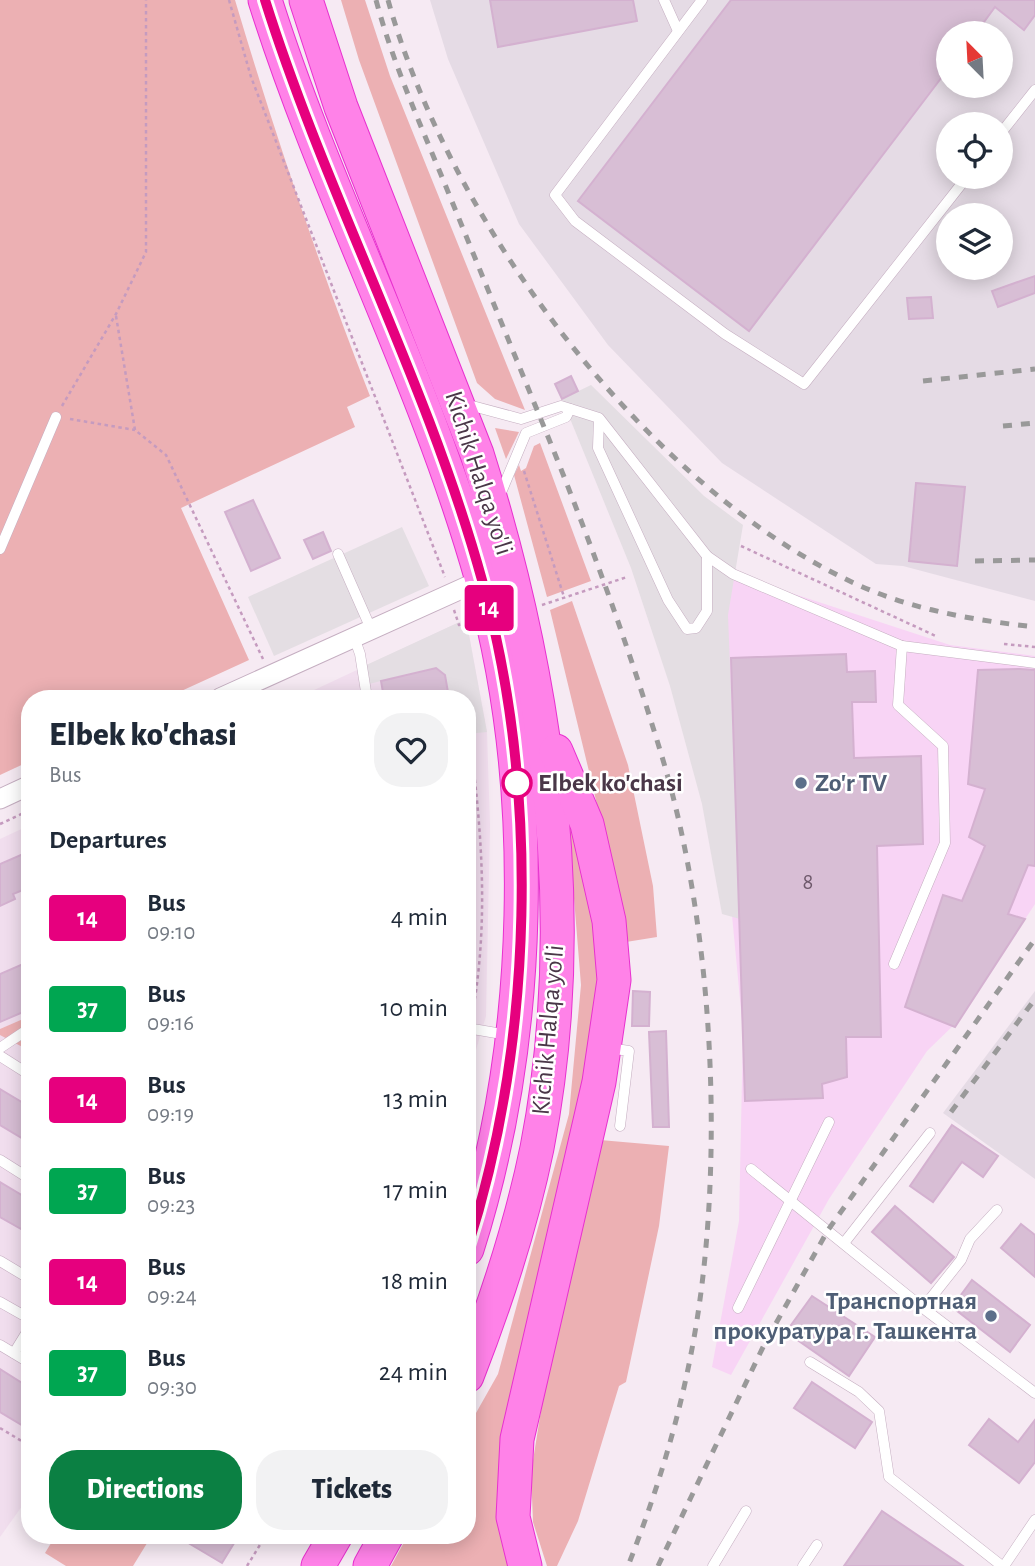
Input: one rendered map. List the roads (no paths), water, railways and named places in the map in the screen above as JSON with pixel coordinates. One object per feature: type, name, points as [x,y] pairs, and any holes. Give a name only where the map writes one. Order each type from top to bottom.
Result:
[{"type":"highway","name":"Kichik Halqa yo'li","points":[[265,0],[298,96],[441,409],[495,510],[496,574],[517,783],[519,927],[513,1036],[502,1115],[476,1215]]},
{"type":"highway","name":"Kichik Halqa yo'li","points":[[306,0],[496,574],[537,707],[552,811],[557,889],[547,1083],[522,1210],[476,1353]]},
{"type":"highway","points":[[525,1566],[513,1517],[514,1467],[522,1411],[605,1047],[614,980],[609,921],[587,824],[537,707]]},
{"type":"highway","points":[[370,1566],[382,1544]]},
{"type":"street","points":[[237,690],[363,633],[451,604],[496,574]]},
{"type":"street","points":[[0,799],[21,789]]},
{"type":"lane","points":[[664,0],[678,31]]},
{"type":"lane","points":[[702,0],[555,195],[575,221],[725,334],[804,384],[958,189]]},
{"type":"lane","points":[[1013,118],[1035,90]]},
{"type":"lane","points":[[441,409],[521,419],[561,406],[599,418],[707,556],[733,574],[902,646],[1035,663]]},
{"type":"lane","points":[[495,510],[508,469],[526,433],[566,417],[570,409]]},
{"type":"lane","points":[[0,549],[56,417]]},
{"type":"lane","points":[[599,418],[598,448],[668,600],[687,629],[696,628],[707,611],[707,556]]},
{"type":"lane","points":[[338,554],[363,633],[360,654],[366,690]]},
{"type":"lane","points":[[894,964],[945,843],[943,746],[898,705],[902,646]]},
{"type":"lane","points":[[476,1029],[513,1036]]},
{"type":"lane","points":[[0,1048],[21,1034]]},
{"type":"lane","points":[[605,1047],[629,1051],[620,1126]]},
{"type":"lane","points":[[0,1056],[21,1069]]},
{"type":"lane","points":[[738,1308],[829,1122]]},
{"type":"lane","points":[[844,1244],[930,1133]]},
{"type":"lane","points":[[0,1160],[21,1173]]},
{"type":"lane","points":[[751,1168],[922,1308],[1035,1393]]},
{"type":"lane","points":[[922,1308],[961,1260],[970,1239],[997,1210]]},
{"type":"lane","points":[[0,1261],[21,1274]]},
{"type":"lane","points":[[0,1302],[21,1314]]},
{"type":"lane","points":[[14,1353],[21,1342]]},
{"type":"lane","points":[[0,1345],[21,1357]]},
{"type":"lane","points":[[810,1362],[859,1392],[879,1411],[889,1477],[1003,1566],[1035,1520]]},
{"type":"lane","points":[[713,1566],[746,1511]]},
{"type":"lane","points":[[803,1566],[817,1545]]},
{"type":"lane","points":[[304,1566],[329,1548]]},
{"type":"railway","points":[[376,0],[406,89],[553,449],[619,626],[663,760],[681,828],[694,901],[710,1056],[709,1210],[702,1284],[691,1354],[672,1435],[628,1566]]},
{"type":"railway","points":[[388,0],[417,84],[457,170],[507,256],[566,338],[631,415],[702,483],[778,540],[856,584],[899,601],[944,613],[1035,627]]},
{"type":"railway","points":[[923,381],[1035,369]]},
{"type":"railway","points":[[1003,426],[1035,423]]},
{"type":"railway","points":[[975,561],[1035,560]]},
{"type":"railway","points":[[658,1566],[765,1343],[828,1230],[1035,939]]},
{"type":"railway","points":[[951,1112],[1035,999]]},
{"type":"place","name":"Elbek ko'chasi","points":[[517,783]]},
{"type":"place","name":"Zo'r TV","points":[[801,783]]},
{"type":"place","name":"Транспортная прокуратура г. Ташкента","points":[[991,1316]]}]
